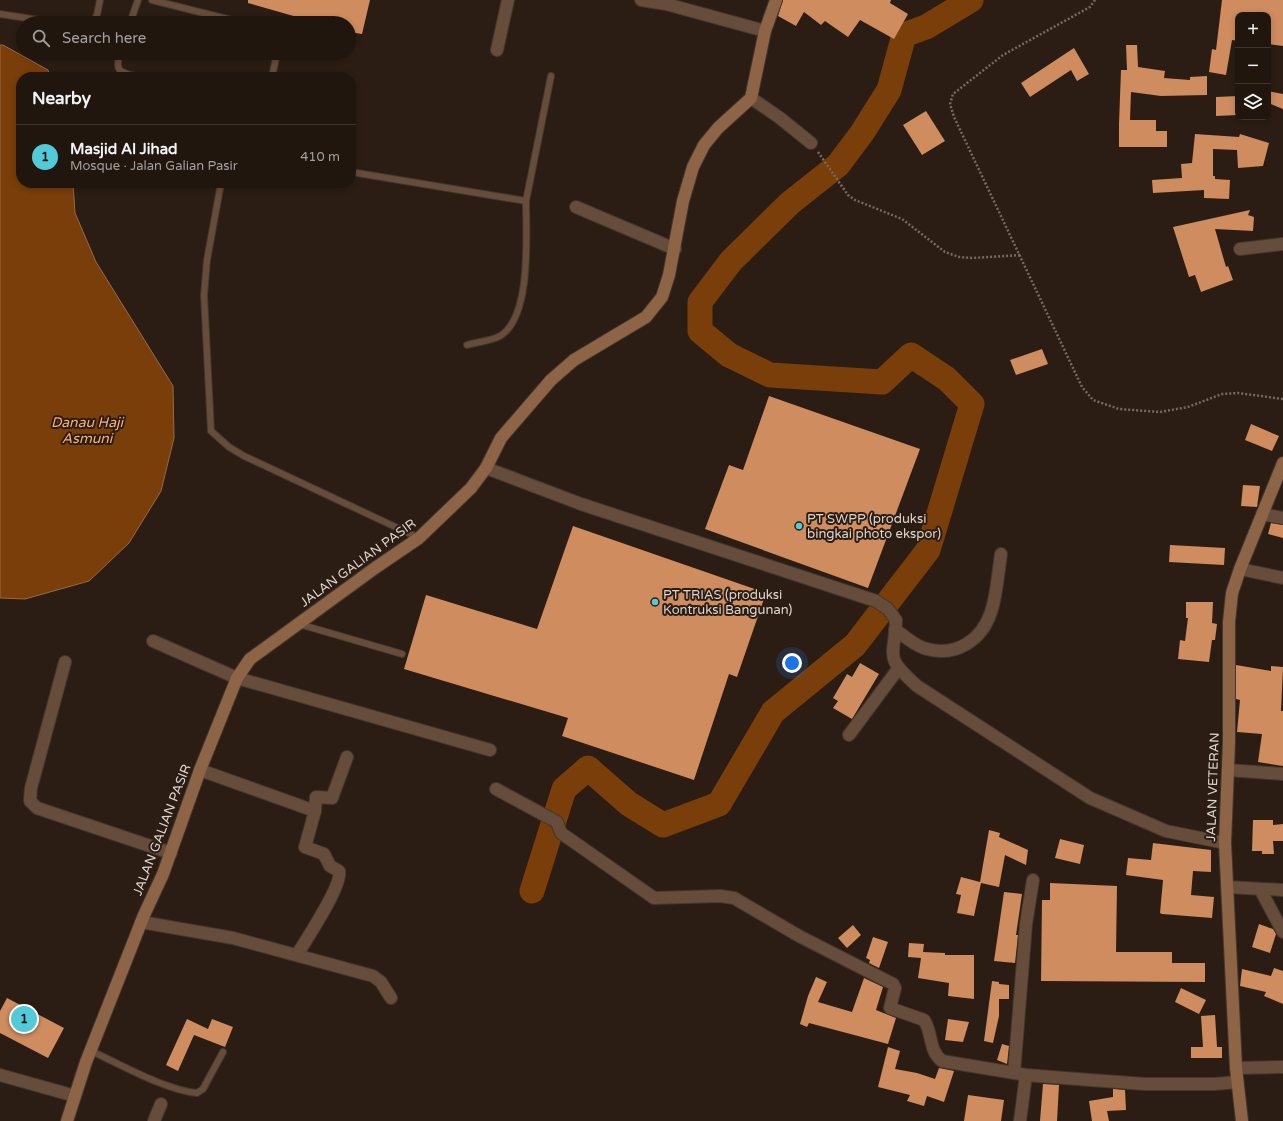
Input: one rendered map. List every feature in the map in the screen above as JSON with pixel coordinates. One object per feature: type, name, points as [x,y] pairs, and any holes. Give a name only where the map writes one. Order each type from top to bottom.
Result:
[{"type":"street","points":[[497,50],[508,0]]},
{"type":"street","points":[[641,0],[666,2],[765,31]]},
{"type":"street","points":[[776,0],[765,31],[751,98],[780,118],[812,144]]},
{"type":"street","name":"JALAN GALIAN PASIR","points":[[67,1121],[75,1096],[141,922],[171,853],[200,770],[237,678],[250,659],[375,568],[419,538],[471,488],[486,468],[502,438],[551,380],[574,360],[646,317],[662,297],[669,275],[683,201],[693,167],[704,145],[718,128],[751,98]]},
{"type":"street","points":[[576,207],[675,249]]},
{"type":"street","points":[[1240,249],[1283,244]]},
{"type":"street","name":"JALAN VETERAN","points":[[1242,1121],[1236,1068],[1225,843],[1228,770],[1229,622],[1232,592],[1283,463]]},
{"type":"street","points":[[486,468],[581,504],[876,601],[888,609],[896,620],[892,649],[893,659],[898,669],[917,686],[1090,798],[1166,831],[1225,843]]},
{"type":"street","points":[[1262,514],[1283,518]]},
{"type":"street","points":[[895,630],[925,649],[950,650],[964,647],[977,638],[991,612],[1001,554]]},
{"type":"street","points":[[1240,569],[1283,578]]},
{"type":"street","points":[[153,641],[237,678],[490,750]]},
{"type":"street","points":[[65,662],[31,788],[30,801],[37,808],[171,853]]},
{"type":"street","points":[[849,734],[898,669]]},
{"type":"street","points":[[297,955],[330,898],[340,876],[339,871],[330,866],[324,854],[305,847],[315,810],[316,797],[332,798],[347,757]]},
{"type":"street","points":[[200,770],[315,810]]},
{"type":"street","points":[[1228,770],[1283,774]]},
{"type":"street","points":[[496,789],[554,820],[561,833],[649,896],[660,898],[720,896],[734,898],[799,936],[893,984],[895,988],[890,1008],[924,1020],[928,1027],[934,1050],[942,1061],[1026,1075],[1146,1084],[1215,1084],[1237,1082]]},
{"type":"street","points":[[1014,1073],[1026,924],[1034,880]]},
{"type":"street","points":[[1227,887],[1283,890]]},
{"type":"street","points":[[1260,889],[1283,932]]},
{"type":"street","points":[[141,922],[233,938],[372,976],[381,982],[391,998]]},
{"type":"street","points":[[1236,1068],[1283,1067]]},
{"type":"street","points":[[0,1075],[75,1096]]},
{"type":"street","points":[[1020,1121],[1026,1075]]},
{"type":"street","points":[[154,1121],[161,1104]]},
{"type":"lane","points":[[96,16],[100,0]]},
{"type":"lane","points":[[132,16],[138,0]]},
{"type":"lane","points":[[152,0],[215,16]]},
{"type":"lane","points":[[0,14],[16,16]]},
{"type":"lane","points":[[118,60],[116,65],[122,72]]},
{"type":"lane","points":[[273,72],[276,60]]},
{"type":"lane","points":[[467,345],[500,336],[508,329],[515,318],[525,282],[526,201],[551,76]]},
{"type":"lane","points":[[356,173],[526,201]]},
{"type":"lane","points":[[219,188],[207,260],[204,295],[211,431],[229,447],[244,456],[419,538]]},
{"type":"lane","points":[[299,624],[402,654]]},
{"type":"lane","points":[[92,1051],[171,1087],[187,1092],[197,1093],[203,1089],[223,1052]]},
{"type":"path","points":[[1095,0],[1090,7],[1003,55],[953,94],[950,104],[954,118],[1021,255],[1082,388],[1093,400],[1120,409],[1160,412],[1188,407],[1222,394],[1238,393],[1283,400]]},
{"type":"path","points":[[812,144],[848,195],[855,200],[902,220],[945,252],[959,257],[972,258],[1021,255]]},
{"type":"water","name":"Danau Haji Asmuni","points":[[0,45],[3,45],[16,52],[16,60],[30,60],[48,70],[49,72],[16,72],[16,188],[73,188],[75,213],[96,262],[173,386],[174,438],[161,491],[129,543],[89,581],[25,599],[0,598]]},
{"type":"building","points":[[248,0],[370,0],[362,34],[356,33],[356,16],[294,16],[248,3]]},
{"type":"building","points":[[783,0],[891,0],[890,3],[908,14],[894,39],[860,20],[848,37],[825,21],[821,25],[804,12],[796,26],[778,16]]},
{"type":"building","points":[[1222,0],[1283,0],[1283,46],[1271,44],[1271,12],[1235,12],[1235,40],[1232,40],[1226,75],[1209,72],[1212,49],[1216,50]]},
{"type":"building","points":[[1126,45],[1137,45],[1138,67],[1165,71],[1164,78],[1190,80],[1190,77],[1207,76],[1207,95],[1161,96],[1131,92],[1130,120],[1156,120],[1156,131],[1167,131],[1167,147],[1119,147],[1121,70],[1127,70]]},
{"type":"building","points":[[1074,48],[1089,74],[1077,81],[1071,70],[1030,97],[1021,83]]},
{"type":"building","points":[[1271,92],[1283,94],[1283,109],[1271,104]]},
{"type":"building","points":[[1235,96],[1235,115],[1216,116],[1216,97]]},
{"type":"building","points":[[926,111],[945,141],[922,155],[903,125]]},
{"type":"building","points":[[1195,134],[1239,137],[1240,134],[1269,143],[1263,166],[1238,168],[1237,150],[1213,149],[1213,176],[1215,176],[1215,179],[1230,180],[1229,199],[1204,198],[1204,190],[1153,193],[1152,180],[1182,178],[1181,164],[1192,163]]},
{"type":"building","points":[[1250,210],[1248,215],[1254,217],[1253,231],[1215,229],[1226,267],[1228,266],[1233,280],[1201,292],[1195,275],[1189,277],[1173,227]]},
{"type":"building","points":[[1042,349],[1048,364],[1016,375],[1010,360]]},
{"type":"building","points":[[769,396],[920,449],[868,588],[705,529],[729,465],[743,470]]},
{"type":"building","points":[[1251,424],[1279,436],[1272,451],[1245,440]]},
{"type":"building","points":[[1243,485],[1260,486],[1257,507],[1241,506]]},
{"type":"building","points":[[1271,523],[1283,525],[1283,538],[1268,534]]},
{"type":"building","points":[[573,526],[766,593],[737,677],[729,674],[694,780],[562,736],[568,718],[404,669],[426,595],[537,629]]},
{"type":"building","points":[[1170,545],[1225,548],[1224,565],[1169,562]]},
{"type":"building","points":[[1186,602],[1213,602],[1212,623],[1217,624],[1215,640],[1212,640],[1209,662],[1178,659],[1180,640],[1185,641],[1188,618],[1186,618]]},
{"type":"building","points":[[860,663],[879,674],[852,719],[833,708],[838,701],[833,698],[847,674],[852,677]]},
{"type":"building","points":[[1236,665],[1271,671],[1271,666],[1283,667],[1281,711],[1283,711],[1283,766],[1258,762],[1262,734],[1237,732],[1240,700],[1236,699]]},
{"type":"building","points":[[1253,820],[1273,820],[1273,825],[1283,824],[1283,841],[1273,841],[1274,854],[1262,854],[1262,851],[1252,851]]},
{"type":"building","points":[[989,830],[1000,833],[999,837],[1028,850],[1026,865],[1005,855],[999,887],[981,883],[974,916],[957,913],[961,895],[956,894],[961,877],[980,882]]},
{"type":"building","points":[[1060,839],[1084,845],[1080,864],[1055,858]]},
{"type":"building","points":[[1153,843],[1211,850],[1211,872],[1193,871],[1191,895],[1214,897],[1212,918],[1160,913],[1163,880],[1126,875],[1128,858],[1151,860]]},
{"type":"building","points":[[1050,883],[1117,886],[1116,952],[1172,952],[1172,963],[1205,963],[1205,982],[1041,981],[1042,900],[1050,900]]},
{"type":"building","points":[[1004,892],[1022,894],[1016,935],[1018,935],[1015,963],[994,961]]},
{"type":"building","points":[[1259,924],[1273,929],[1276,934],[1270,953],[1252,947]]},
{"type":"building","points":[[853,925],[861,935],[847,948],[838,938]]},
{"type":"building","points":[[873,937],[888,942],[879,968],[869,963],[870,960],[866,958]]},
{"type":"building","points":[[909,943],[924,944],[923,952],[945,953],[945,955],[974,955],[974,999],[948,996],[949,983],[918,978],[921,958],[908,957]]},
{"type":"building","points":[[1274,968],[1283,971],[1283,1004],[1264,996],[1266,992],[1240,986],[1242,969],[1271,976]]},
{"type":"building","points":[[816,977],[827,982],[818,1002],[852,1012],[864,978],[883,987],[876,1010],[896,1018],[888,1044],[809,1023],[807,1027],[800,1024],[808,996]]},
{"type":"building","points":[[992,981],[999,982],[999,984],[1009,985],[1009,999],[999,999],[999,1016],[993,1043],[984,1041]]},
{"type":"building","points":[[1181,988],[1206,1000],[1199,1014],[1175,1002]]},
{"type":"building","points":[[7,998],[64,1028],[48,1058],[0,1033],[0,1011]]},
{"type":"building","points":[[1215,1015],[1217,1047],[1222,1047],[1222,1058],[1191,1058],[1191,1047],[1203,1047],[1201,1016]]},
{"type":"building","points":[[187,1019],[208,1029],[212,1019],[233,1027],[225,1047],[194,1035],[178,1071],[166,1065]]},
{"type":"building","points":[[948,1019],[969,1022],[963,1042],[945,1040]]},
{"type":"building","points":[[1002,1044],[1009,1046],[1007,1064],[997,1060]]},
{"type":"building","points":[[888,1047],[900,1051],[895,1069],[917,1073],[935,1079],[939,1068],[954,1071],[944,1102],[927,1096],[924,1106],[907,1101],[910,1095],[878,1087]]},
{"type":"building","points":[[1043,1084],[1059,1085],[1057,1121],[1040,1121]]},
{"type":"building","points":[[1113,1089],[1125,1090],[1126,1110],[1107,1111],[1109,1121],[1092,1121],[1089,1101],[1113,1097]]},
{"type":"building","points":[[968,1095],[1004,1100],[1001,1121],[964,1121]]},
{"type":"waterway","points":[[532,891],[564,789],[588,768],[629,804],[663,825],[719,804],[773,712],[855,645],[928,550],[972,404],[947,379],[911,355],[882,382],[770,375],[729,355],[700,331],[700,302],[731,261],[790,203],[838,165],[862,133],[889,90],[904,35],[926,27],[971,0]]},
{"type":"place","name":"PT SWPP (produksi bingkai photo ekspor)","points":[[799,526]]},
{"type":"place","name":"PT TRIAS (produksi Kontruksi Bangunan)","points":[[655,602]]},
{"type":"place","name":"Masjid Al Jihad","points":[[24,1019]]}]
